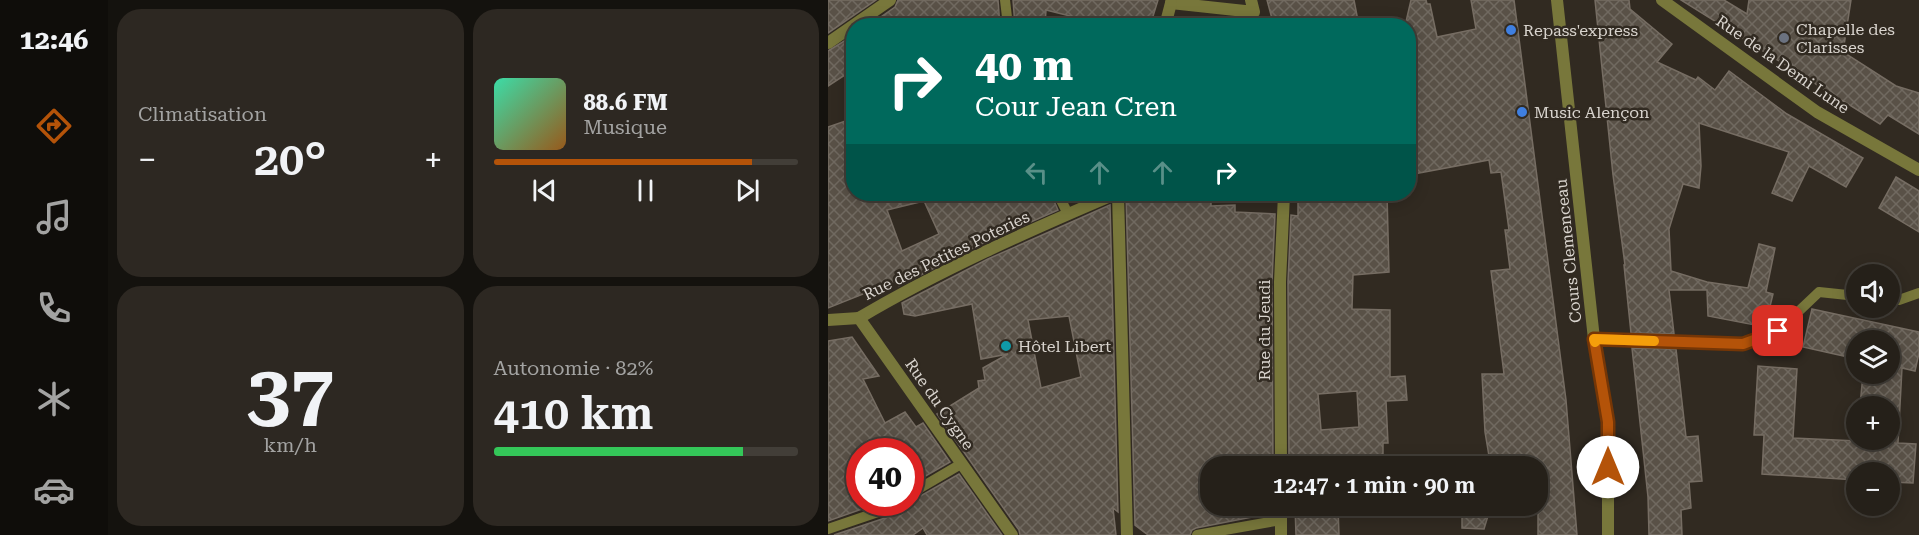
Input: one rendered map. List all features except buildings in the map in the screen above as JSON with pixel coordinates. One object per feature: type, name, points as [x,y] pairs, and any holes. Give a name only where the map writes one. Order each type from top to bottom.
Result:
[{"type":"street","points":[[864,18],[890,0]]},
{"type":"street","name":"Cours Clemenceau","points":[[1557,0],[1594,339],[1608,422],[1608,535]]},
{"type":"street","name":"Rue de la Demi Lune","points":[[1662,0],[1817,112],[1919,170]]},
{"type":"street","points":[[1167,18],[1171,1],[1253,6]]},
{"type":"street","points":[[828,43],[846,31]]},
{"type":"street","name":"Rue des Petites Poteries","points":[[859,318],[899,294],[1099,201]]},
{"type":"street","points":[[1116,201],[1127,535]]},
{"type":"street","name":"Rue du Jeudi","points":[[1281,456],[1280,282],[1284,201]]},
{"type":"street","points":[[828,320],[859,318]]},
{"type":"street","name":"Rue du Cygne","points":[[859,318],[1012,535]]},
{"type":"street","points":[[1281,516],[1281,535]]},
{"type":"lane","points":[[1005,0],[1007,18]]},
{"type":"lane","points":[[1062,201],[1068,214]]},
{"type":"lane","points":[[1594,339],[1743,344],[1778,331],[1819,292],[1846,295]]},
{"type":"lane","points":[[1900,300],[1919,293]]},
{"type":"lane","points":[[924,486],[961,464]]},
{"type":"lane","points":[[828,529],[866,516]]},
{"type":"lane","points":[[1197,535],[1281,520]]},
{"type":"slow traffic","points":[[1595,342],[1594,339],[1654,341]]},
{"type":"place","name":"Repass'express","points":[[1511,30]]},
{"type":"place","name":"Chapelle des Clarisses","points":[[1784,38]]},
{"type":"place","name":"Music Alençon","points":[[1522,112]]},
{"type":"place","name":"Hôtel Libert","points":[[1006,346]]},
{"type":"route","points":[[1608,467],[1608,422],[1594,339],[1743,344],[1778,331]]}]
